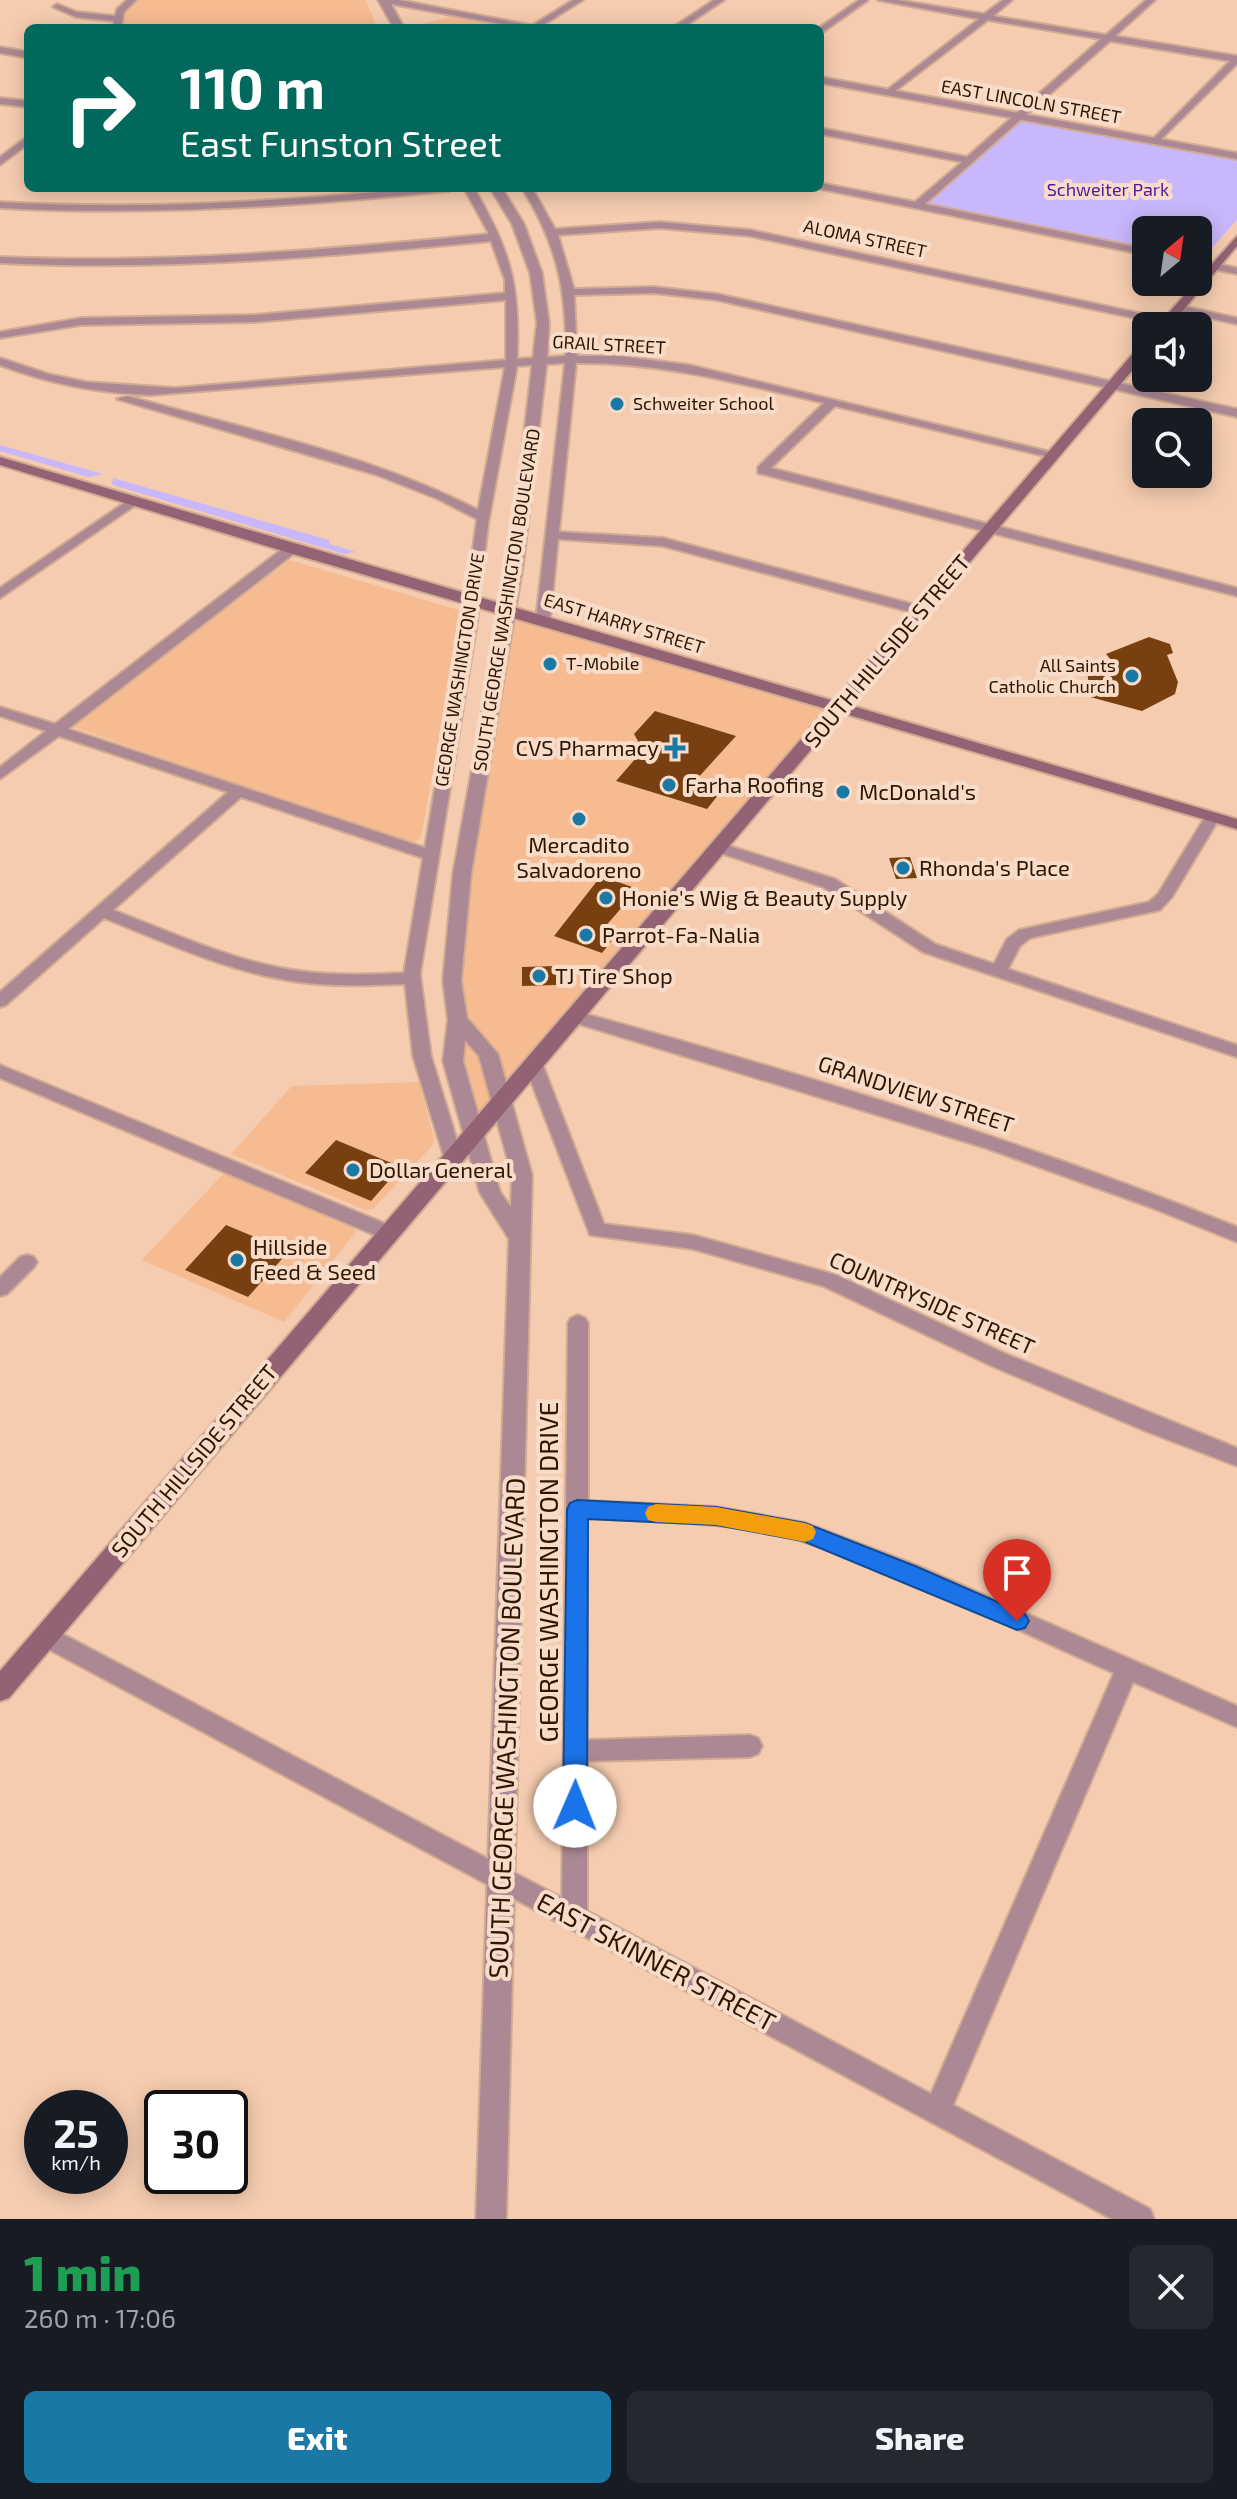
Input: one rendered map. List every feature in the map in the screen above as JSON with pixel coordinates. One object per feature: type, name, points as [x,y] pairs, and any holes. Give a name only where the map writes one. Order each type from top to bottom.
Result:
[{"type":"main road","points":[[1175,312],[1237,239]]},
{"type":"main road","name":"SOUTH HILLSIDE STREET","points":[[0,1690],[1132,362]]},
{"type":"main road","name":"EAST HARRY STREET","points":[[0,461],[291,549],[1237,824]]},
{"type":"street","points":[[57,7],[118,24],[123,6],[132,0]]},
{"type":"street","points":[[384,0],[517,24]]},
{"type":"street","points":[[384,0],[396,24]]},
{"type":"street","points":[[406,0],[429,2],[524,24]]},
{"type":"street","points":[[542,24],[579,0]]},
{"type":"street","points":[[682,24],[720,0]]},
{"type":"street","points":[[824,28],[864,0]]},
{"type":"street","points":[[882,0],[1237,59]]},
{"type":"street","points":[[890,92],[1008,0]]},
{"type":"street","points":[[917,206],[1151,0]]},
{"type":"street","points":[[400,24],[408,14],[438,12]]},
{"type":"street","points":[[0,50],[24,54]]},
{"type":"street","points":[[1156,141],[1237,59]]},
{"type":"street","name":"EAST LINCOLN STREET","points":[[824,81],[1237,156]]},
{"type":"street","points":[[0,101],[24,104]]},
{"type":"street","points":[[824,132],[969,160]]},
{"type":"street","points":[[0,162],[5,154],[24,142]]},
{"type":"street","points":[[824,187],[1132,249]]},
{"type":"street","points":[[0,205],[107,210],[204,208],[400,192]]},
{"type":"street","name":"GEORGE WASHINGTON DRIVE","points":[[453,1157],[422,1056],[412,978],[483,517],[498,450],[511,362],[510,280],[495,237],[471,192]]},
{"type":"street","name":"SOUTH GEORGE WASHINGTON BOULEVARD","points":[[498,192],[518,224],[536,273],[543,323],[516,564],[462,874],[452,981],[458,1020],[453,1061],[490,1193],[520,1238]]},
{"type":"street","points":[[529,192],[551,232],[571,292],[574,360],[543,620]]},
{"type":"street","name":"ALOMA STREET","points":[[551,232],[660,225],[750,233],[1132,317]]},
{"type":"street","points":[[0,260],[170,261],[299,256],[495,237]]},
{"type":"street","points":[[1214,266],[1237,271]]},
{"type":"street","points":[[571,292],[694,293],[1237,413]]},
{"type":"street","points":[[0,335],[25,328],[72,322],[219,320],[360,311],[511,296]]},
{"type":"street","points":[[1178,308],[1237,321]]},
{"type":"street","name":"GRAIL STREET","points":[[44,379],[117,390],[175,392],[511,362],[618,359],[689,368],[1053,454]]},
{"type":"street","points":[[0,361],[44,379]]},
{"type":"street","points":[[0,367],[166,410],[381,472],[442,496],[483,517]]},
{"type":"street","points":[[166,410],[175,392]]},
{"type":"street","points":[[833,401],[762,470],[1237,592]]},
{"type":"street","points":[[0,594],[134,502]]},
{"type":"street","points":[[552,535],[663,542],[922,611]]},
{"type":"street","points":[[0,774],[291,549]]},
{"type":"street","points":[[0,711],[430,855]]},
{"type":"street","points":[[0,1001],[238,791]]},
{"type":"street","points":[[998,972],[1013,943],[1025,934],[1154,906],[1164,897],[1212,817]]},
{"type":"street","points":[[720,848],[829,883],[929,948],[1237,1051]]},
{"type":"street","points":[[103,912],[224,957],[283,974],[360,981],[412,978]]},
{"type":"street","name":"GRANDVIEW STREET","points":[[575,1017],[811,1084],[963,1133],[1237,1235]]},
{"type":"street","name":"SOUTH GEORGE WASHINGTON BOULEVARD","points":[[458,1020],[488,1054],[522,1175],[491,2219]]},
{"type":"street","name":"COUNTRYSIDE STREET","points":[[533,1063],[597,1230],[693,1242],[829,1280],[999,1360],[1237,1457]]},
{"type":"street","points":[[0,1071],[389,1233]]},
{"type":"street","points":[[0,1289],[27,1262]]},
{"type":"street","name":"GEORGE WASHINGTON DRIVE","points":[[574,1918],[578,1323]]},
{"type":"street","points":[[577,1509],[716,1516],[805,1532],[908,1572],[1237,1717]]},
{"type":"street","name":"EAST SKINNER STREET","points":[[45,1636],[1140,2219]]},
{"type":"street","points":[[937,2112],[1127,1669]]},
{"type":"street","points":[[576,1751],[750,1746]]},
{"type":"shaded area","points":[[138,0],[366,0],[375,24],[123,24],[125,13]]},
{"type":"shaded area","points":[[452,17],[496,24],[420,24]]},
{"type":"shaded area","points":[[290,560],[462,611],[421,837],[416,841],[403,843],[74,727],[80,719]]},
{"type":"shaded area","points":[[507,610],[840,708],[474,1131],[453,1061],[452,981]]},
{"type":"shaded area","points":[[419,1082],[434,1139],[432,1146],[373,1209],[365,1210],[231,1154],[292,1086]]},
{"type":"shaded area","points":[[224,1173],[353,1227],[356,1232],[284,1322],[142,1260]]},
{"type":"green space","name":"Schweiter Park","points":[[1023,120],[1237,160],[1237,220],[1212,248],[1212,216],[1132,216],[1132,248],[924,205]]},
{"type":"green space","points":[[0,445],[103,474],[89,477],[0,451]]},
{"type":"green space","points":[[113,478],[329,540],[330,544],[356,552],[344,554],[116,486],[112,484]]},
{"type":"building","name":"All Saints Catholic Church","points":[[1149,637],[1170,644],[1173,653],[1167,655],[1178,682],[1175,694],[1142,711],[1090,697],[1087,669],[1112,661],[1106,654]]},
{"type":"building","points":[[655,711],[736,736],[696,780],[723,789],[707,809],[616,781],[643,750],[634,734]]},
{"type":"building","name":"Rhonda's Place","points":[[910,857],[917,878],[896,879],[889,858]]},
{"type":"building","points":[[601,876],[638,889],[603,929],[617,934],[602,953],[554,936]]},
{"type":"building","name":"TJ Tire Shop","points":[[556,966],[556,985],[522,986],[522,967]]},
{"type":"building","name":"Dollar General","points":[[336,1140],[401,1167],[371,1201],[305,1173]]},
{"type":"building","name":"Hillside Feed & Seed","points":[[226,1225],[289,1251],[248,1297],[185,1270]]},
{"type":"slow traffic","points":[[656,1513],[716,1516],[805,1532]]},
{"type":"place","name":"Schweiter School","points":[[617,404]]},
{"type":"place","name":"T-Mobile","points":[[550,664]]},
{"type":"place","name":"All Saints Catholic Church","points":[[1132,676]]},
{"type":"place","name":"CVS Pharmacy","points":[[675,748]]},
{"type":"place","name":"Farha Roofing","points":[[669,785]]},
{"type":"place","name":"McDonald's","points":[[843,792]]},
{"type":"place","name":"Mercadito Salvadoreno","points":[[579,819]]},
{"type":"place","name":"Rhonda's Place","points":[[903,868]]},
{"type":"place","name":"Honie's Wig & Beauty Supply","points":[[606,898]]},
{"type":"place","name":"Parrot-Fa-Nalia","points":[[586,935]]},
{"type":"place","name":"TJ Tire Shop","points":[[539,976]]},
{"type":"place","name":"Dollar General","points":[[353,1170]]},
{"type":"place","name":"Hillside Feed & Seed","points":[[237,1260]]},
{"type":"route","points":[[575,1806],[577,1509],[716,1516],[805,1532],[908,1572],[1017,1621]]}]
